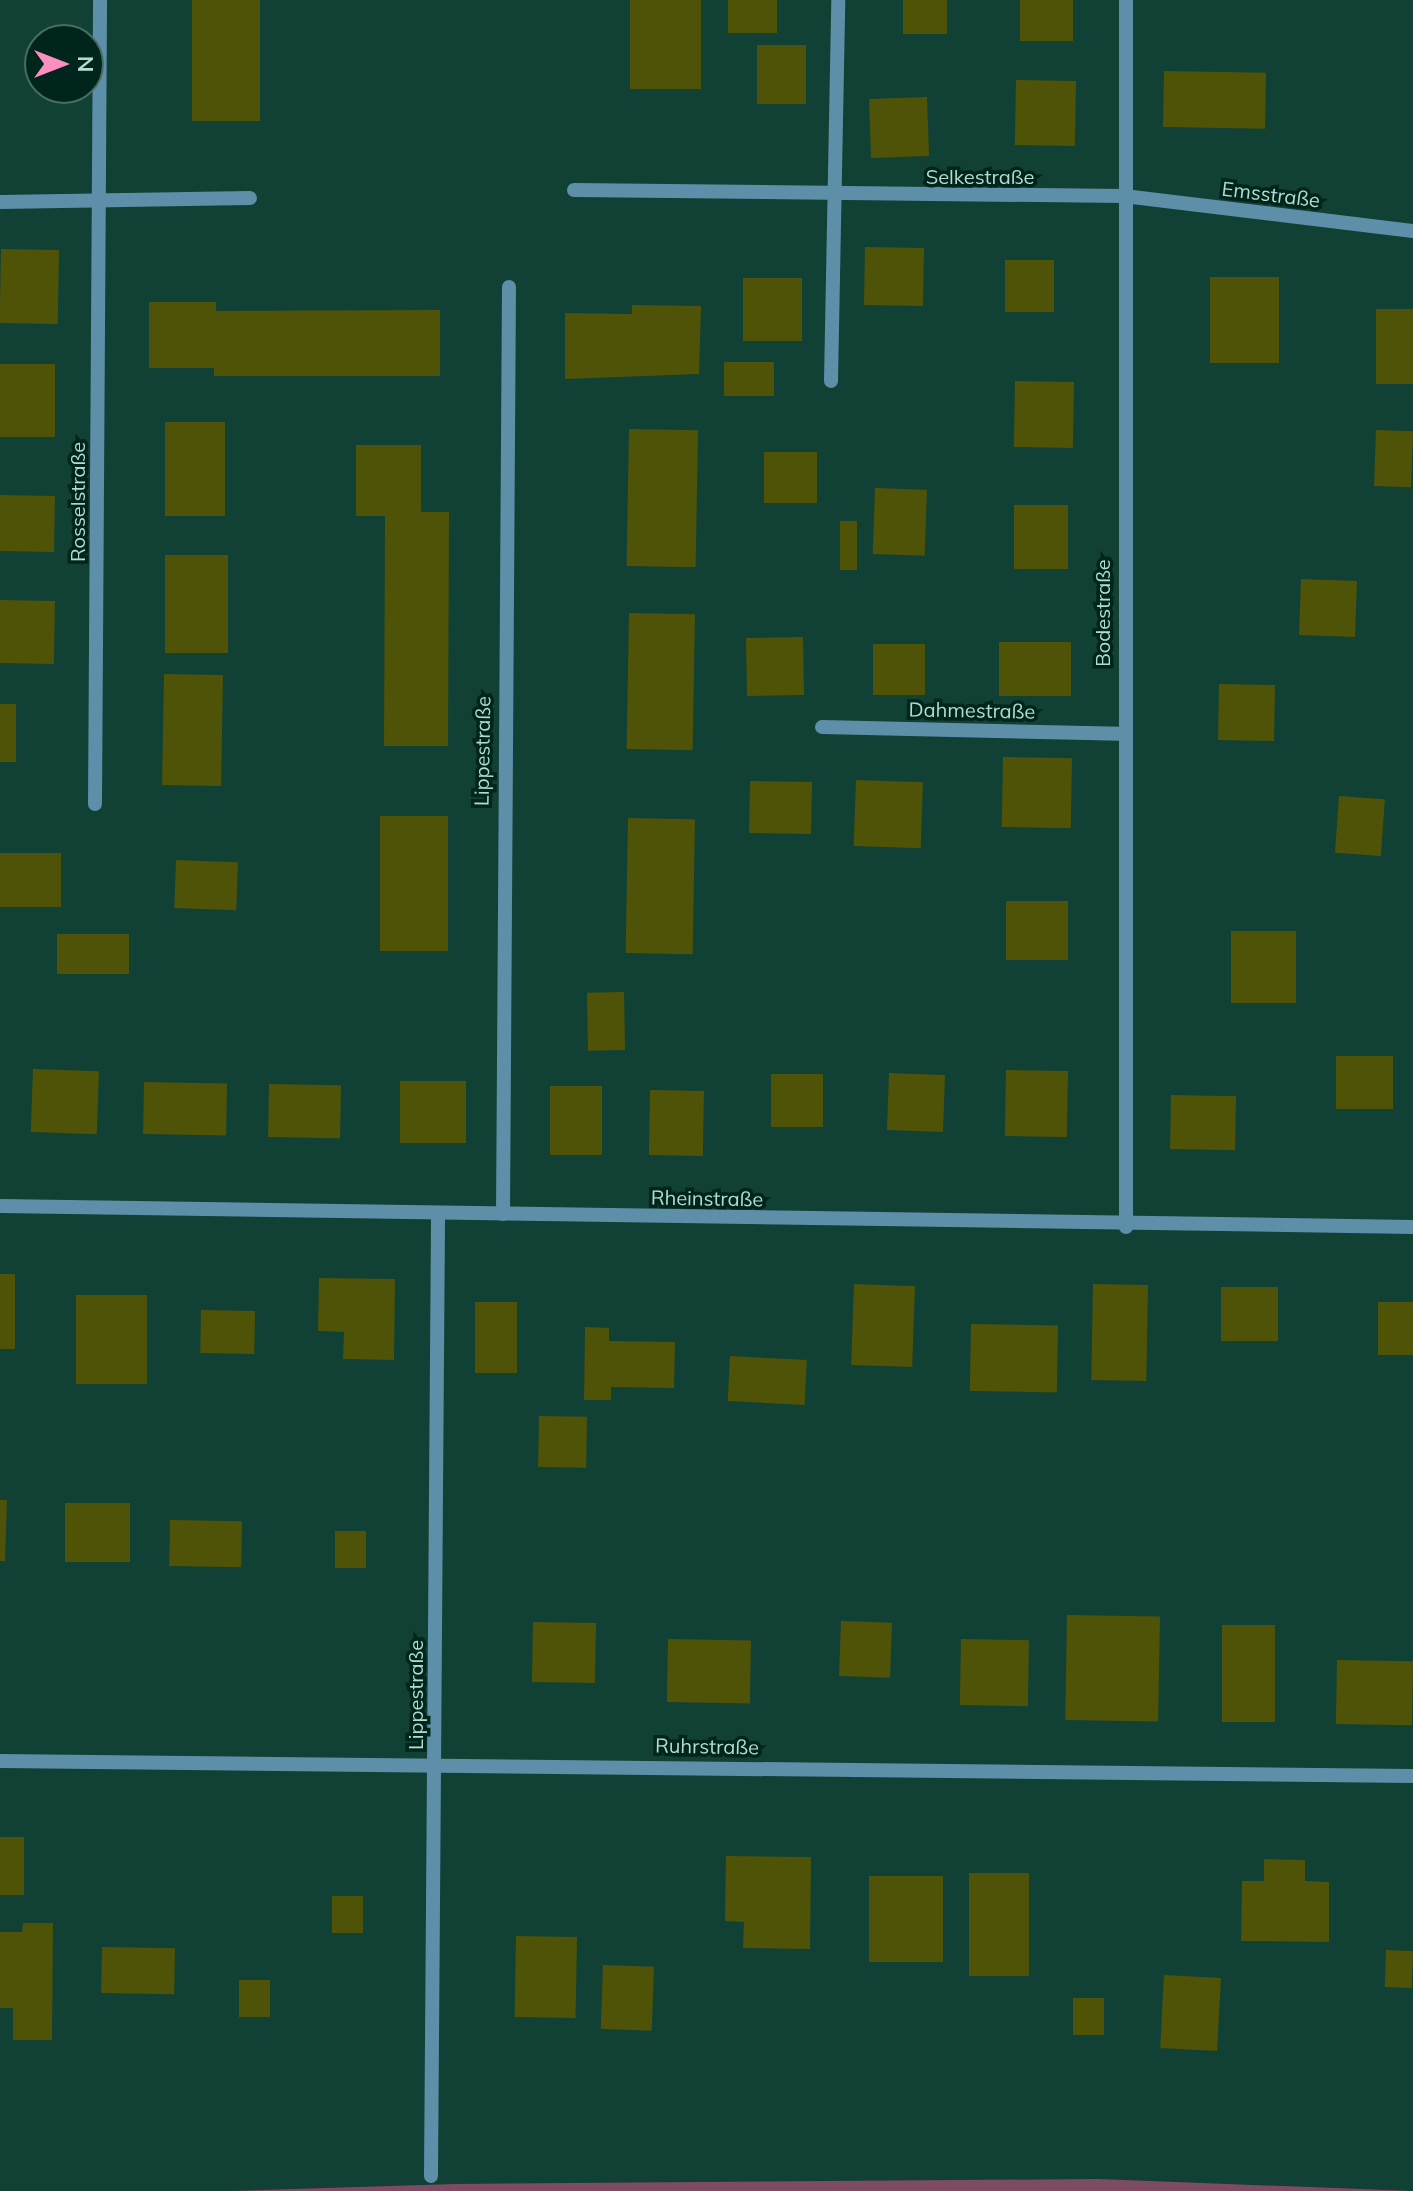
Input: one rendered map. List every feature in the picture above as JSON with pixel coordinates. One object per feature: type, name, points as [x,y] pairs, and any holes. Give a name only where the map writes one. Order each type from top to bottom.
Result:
[{"type":"street","name":"Rosselstraße","points":[[95,804],[100,0]]},
{"type":"street","points":[[831,381],[838,0]]},
{"type":"street","name":"Bodestraße","points":[[1126,0],[1121,734],[1126,1227]]},
{"type":"street","name":"Selkestraße","points":[[574,190],[836,197],[1124,196]]},
{"type":"street","name":"Emsstraße","points":[[1124,196],[1413,231]]},
{"type":"street","points":[[0,202],[250,198]]},
{"type":"street","name":"Lippestraße","points":[[503,1214],[509,287]]},
{"type":"street","name":"Dahmestraße","points":[[822,727],[1121,734]]},
{"type":"street","name":"Rheinstraße","points":[[0,1206],[1126,1227],[1413,1227]]},
{"type":"street","name":"Lippestraße","points":[[431,2176],[438,1214]]},
{"type":"street","name":"Ruhrstraße","points":[[0,1761],[435,1763],[1413,1776]]},
{"type":"shaded area","points":[[1098,2179],[1413,2191],[230,2191],[455,2184]]},
{"type":"building","points":[[192,0],[260,0],[260,121],[192,121]]},
{"type":"building","points":[[630,0],[701,0],[701,89],[630,89]]},
{"type":"building","points":[[728,0],[777,0],[777,33],[728,33]]},
{"type":"building","points":[[903,0],[947,0],[947,34],[903,34]]},
{"type":"building","points":[[1020,0],[1073,0],[1073,41],[1020,41]]},
{"type":"building","points":[[757,45],[806,45],[806,104],[757,104]]},
{"type":"building","points":[[1164,71],[1266,73],[1265,129],[1163,127]]},
{"type":"building","points":[[1016,80],[1076,81],[1075,146],[1015,145]]},
{"type":"building","points":[[927,97],[929,156],[871,158],[869,99]]},
{"type":"building","points":[[865,247],[924,248],[923,306],[864,305]]},
{"type":"building","points":[[1,249],[59,250],[58,324],[0,323]]},
{"type":"building","points":[[1005,260],[1054,260],[1054,312],[1005,312]]},
{"type":"building","points":[[1210,277],[1279,277],[1279,363],[1210,363]]},
{"type":"building","points":[[743,278],[802,278],[802,341],[743,341]]},
{"type":"building","points":[[149,302],[216,302],[216,311],[440,310],[440,376],[214,376],[214,368],[149,368]]},
{"type":"building","points":[[632,305],[701,306],[699,374],[565,379],[565,313],[632,314]]},
{"type":"building","points":[[1376,309],[1413,309],[1413,384],[1376,384]]},
{"type":"building","points":[[724,362],[774,362],[774,396],[724,396]]},
{"type":"building","points":[[0,364],[55,364],[55,437],[0,437]]},
{"type":"building","points":[[1015,381],[1074,382],[1073,448],[1014,447]]},
{"type":"building","points":[[165,422],[225,422],[225,516],[165,516]]},
{"type":"building","points":[[629,429],[698,430],[696,567],[627,566]]},
{"type":"building","points":[[1376,430],[1413,431],[1411,487],[1374,486]]},
{"type":"building","points":[[356,445],[421,445],[421,512],[449,512],[448,746],[384,746],[385,516],[356,516]]},
{"type":"building","points":[[764,452],[817,452],[817,503],[764,503]]},
{"type":"building","points":[[875,488],[927,490],[925,556],[873,554]]},
{"type":"building","points":[[0,495],[55,496],[54,552],[0,551]]},
{"type":"building","points":[[1014,505],[1068,505],[1068,569],[1014,569]]},
{"type":"building","points":[[840,521],[857,521],[857,570],[840,570]]},
{"type":"building","points":[[165,555],[228,555],[228,653],[165,653]]},
{"type":"building","points":[[1301,579],[1357,581],[1355,637],[1299,635]]},
{"type":"building","points":[[0,600],[55,601],[54,664],[0,663]]},
{"type":"building","points":[[629,613],[695,614],[693,750],[627,749]]},
{"type":"building","points":[[803,637],[804,695],[747,696],[746,638]]},
{"type":"building","points":[[999,642],[1071,642],[1071,696],[999,696]]},
{"type":"building","points":[[873,644],[925,644],[925,695],[873,695]]},
{"type":"building","points":[[164,674],[223,675],[221,786],[162,785]]},
{"type":"building","points":[[1219,684],[1275,685],[1274,741],[1218,740]]},
{"type":"building","points":[[0,704],[16,704],[16,762],[0,762]]},
{"type":"building","points":[[1003,757],[1072,758],[1071,828],[1002,827]]},
{"type":"building","points":[[856,780],[923,782],[921,848],[854,846]]},
{"type":"building","points":[[750,781],[812,782],[811,834],[749,833]]},
{"type":"building","points":[[1339,796],[1385,799],[1381,856],[1335,853]]},
{"type":"building","points":[[380,816],[448,816],[448,951],[380,951]]},
{"type":"building","points":[[628,818],[695,819],[693,954],[626,953]]},
{"type":"building","points":[[0,853],[61,853],[61,907],[0,907]]},
{"type":"building","points":[[176,860],[238,862],[236,910],[174,908]]},
{"type":"building","points":[[1006,901],[1068,901],[1068,960],[1006,960]]},
{"type":"building","points":[[1231,931],[1296,931],[1296,1003],[1231,1003]]},
{"type":"building","points":[[57,934],[129,934],[129,974],[57,974]]},
{"type":"building","points":[[624,992],[625,1050],[588,1051],[587,993]]},
{"type":"building","points":[[1336,1056],[1393,1056],[1393,1109],[1336,1109]]},
{"type":"building","points":[[33,1069],[99,1071],[97,1134],[31,1132]]},
{"type":"building","points":[[1006,1070],[1068,1071],[1067,1137],[1005,1136]]},
{"type":"building","points":[[889,1073],[945,1075],[943,1132],[887,1130]]},
{"type":"building","points":[[771,1074],[823,1074],[823,1127],[771,1127]]},
{"type":"building","points":[[400,1081],[466,1081],[466,1143],[400,1143]]},
{"type":"building","points":[[144,1082],[227,1083],[226,1135],[143,1134]]},
{"type":"building","points":[[269,1084],[341,1085],[340,1138],[268,1137]]},
{"type":"building","points":[[550,1086],[602,1086],[602,1155],[550,1155]]},
{"type":"building","points":[[650,1090],[704,1091],[703,1156],[649,1155]]},
{"type":"building","points":[[1171,1095],[1236,1096],[1235,1150],[1170,1149]]},
{"type":"building","points":[[0,1274],[15,1274],[15,1349],[0,1349]]},
{"type":"building","points":[[319,1278],[395,1279],[394,1360],[343,1359],[344,1332],[318,1331]]},
{"type":"building","points":[[854,1284],[915,1286],[912,1367],[851,1365]]},
{"type":"building","points":[[1093,1284],[1148,1285],[1146,1381],[1091,1380]]},
{"type":"building","points":[[1221,1287],[1278,1287],[1278,1341],[1221,1341]]},
{"type":"building","points":[[76,1295],[147,1295],[147,1384],[76,1384]]},
{"type":"building","points":[[475,1302],[517,1302],[517,1373],[475,1373]]},
{"type":"building","points":[[1378,1302],[1413,1302],[1413,1355],[1378,1355]]},
{"type":"building","points":[[201,1310],[255,1311],[254,1354],[200,1353]]},
{"type":"building","points":[[971,1324],[1058,1326],[1057,1393],[970,1391]]},
{"type":"building","points":[[585,1327],[609,1328],[609,1341],[675,1342],[674,1388],[611,1387],[611,1400],[584,1400]]},
{"type":"building","points":[[730,1356],[807,1360],[805,1405],[728,1401]]},
{"type":"building","points":[[539,1416],[587,1417],[586,1468],[538,1467]]},
{"type":"building","points":[[0,1500],[7,1500],[5,1561],[0,1561]]},
{"type":"building","points":[[65,1503],[130,1503],[130,1562],[65,1562]]},
{"type":"building","points":[[170,1520],[242,1521],[241,1567],[169,1566]]},
{"type":"building","points":[[335,1531],[366,1531],[366,1568],[335,1568]]},
{"type":"building","points":[[1067,1615],[1160,1617],[1158,1722],[1065,1720]]},
{"type":"building","points":[[841,1621],[892,1623],[890,1678],[839,1676]]},
{"type":"building","points":[[533,1622],[596,1623],[595,1683],[532,1682]]},
{"type":"building","points":[[1222,1625],[1275,1625],[1275,1722],[1222,1722]]},
{"type":"building","points":[[668,1639],[751,1640],[750,1703],[667,1702]]},
{"type":"building","points":[[961,1639],[1029,1640],[1028,1706],[960,1705]]},
{"type":"building","points":[[1337,1660],[1413,1661],[1412,1725],[1336,1724]]},
{"type":"building","points":[[0,1837],[24,1837],[24,1895],[0,1895]]},
{"type":"building","points":[[726,1856],[811,1857],[810,1949],[743,1948],[744,1922],[725,1921]]},
{"type":"building","points":[[1264,1859],[1305,1860],[1305,1881],[1329,1882],[1329,1942],[1241,1941],[1242,1881],[1264,1881]]},
{"type":"building","points":[[969,1873],[1029,1873],[1029,1976],[969,1976]]},
{"type":"building","points":[[869,1876],[943,1876],[943,1962],[869,1962]]},
{"type":"building","points":[[332,1896],[363,1896],[363,1933],[332,1933]]},
{"type":"building","points":[[23,1923],[53,1923],[52,2040],[13,2040],[13,2008],[0,2008],[0,1932],[22,1932]]},
{"type":"building","points":[[516,1936],[577,1937],[576,2018],[515,2017]]},
{"type":"building","points":[[102,1947],[175,1948],[174,1994],[101,1993]]},
{"type":"building","points":[[1386,1950],[1413,1951],[1412,1988],[1385,1987]]},
{"type":"building","points":[[603,1965],[654,1967],[652,2031],[601,2029]]},
{"type":"building","points":[[1164,1975],[1221,1978],[1217,2051],[1160,2048]]},
{"type":"building","points":[[239,1980],[270,1980],[270,2017],[239,2017]]},
{"type":"building","points":[[1073,1998],[1104,1998],[1104,2035],[1073,2035]]}]
